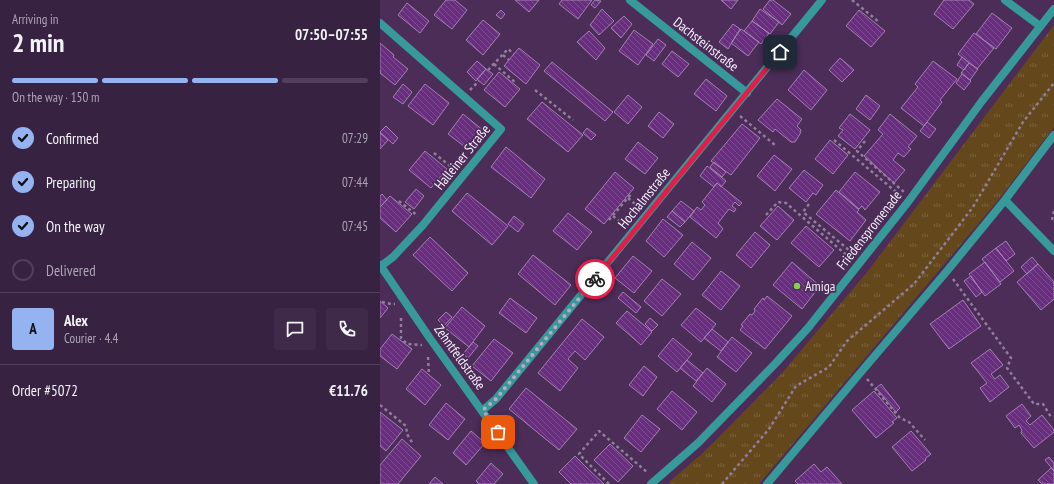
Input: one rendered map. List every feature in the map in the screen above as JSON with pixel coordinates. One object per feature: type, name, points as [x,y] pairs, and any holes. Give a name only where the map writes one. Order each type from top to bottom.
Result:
[{"type":"street","name":"Dachsteinstraße","points":[[630,0],[747,93]]},
{"type":"street","name":"Hochalmstraße","points":[[483,410],[496,399],[822,0]]},
{"type":"street","points":[[1005,0],[1040,26]]},
{"type":"street","name":"Friedenspromenade","points":[[651,484],[698,443],[808,328],[910,200],[931,169],[982,101],[1054,9]]},
{"type":"street","name":"Halleiner Straße","points":[[380,23],[501,129],[423,225],[393,257],[380,266]]},
{"type":"street","points":[[767,484],[947,271],[1005,200],[1054,135]]},
{"type":"street","points":[[1005,200],[1054,251]]},
{"type":"street","name":"Zehntfeldstraße","points":[[380,266],[534,484]]},
{"type":"path","points":[[852,0],[879,22]]},
{"type":"path","points":[[488,70],[508,48],[514,54]]},
{"type":"path","points":[[503,54],[509,60]]},
{"type":"path","points":[[494,64],[516,83]]},
{"type":"path","points":[[722,484],[769,429],[796,386],[829,367],[847,341],[914,284],[972,207],[1023,122],[1054,83]]},
{"type":"path","points":[[535,90],[573,120]]},
{"type":"path","points":[[733,110],[775,145]]},
{"type":"path","points":[[834,140],[910,200]]},
{"type":"path","points":[[865,141],[857,151],[910,200]]},
{"type":"path","points":[[434,153],[450,166]]},
{"type":"path","points":[[610,220],[632,193]]},
{"type":"path","points":[[628,198],[648,214]]},
{"type":"path","points":[[399,201],[413,212]]},
{"type":"path","points":[[766,215],[778,202],[786,203],[860,264]]},
{"type":"path","points":[[809,204],[803,212],[860,264]]},
{"type":"path","points":[[1052,220],[1054,211]]},
{"type":"path","points":[[613,216],[633,232]]},
{"type":"path","points":[[947,271],[1011,358],[1007,368],[1034,404],[1043,404],[1051,417]]},
{"type":"path","points":[[382,302],[396,304]]},
{"type":"path","points":[[401,318],[401,338],[407,344],[422,345]]},
{"type":"path","points":[[428,356],[429,375]]},
{"type":"path","points":[[861,372],[900,418],[909,422],[925,440]]},
{"type":"path","points":[[380,405],[406,426],[407,434],[413,444]]},
{"type":"path","points":[[609,484],[579,454],[600,431],[650,474]]},
{"type":"green space","points":[[1054,25],[1054,127],[1000,198],[759,484],[670,484],[669,482],[705,451],[782,373],[868,271]]},
{"type":"building","points":[[446,0],[455,0],[467,10],[452,29],[434,15]]},
{"type":"building","points":[[515,0],[539,0],[529,12]]},
{"type":"building","points":[[562,0],[592,0],[578,19],[559,4]]},
{"type":"building","points":[[595,0],[601,1],[595,8],[591,5]]},
{"type":"building","points":[[721,0],[738,0],[731,9]]},
{"type":"building","points":[[770,0],[773,0],[791,14],[782,25],[763,9]]},
{"type":"building","points":[[944,0],[969,0],[974,4],[953,29],[934,14]]},
{"type":"building","points":[[407,3],[429,21],[420,33],[398,15]]},
{"type":"building","points":[[602,9],[614,21],[599,35],[590,25]]},
{"type":"building","points":[[760,9],[779,22],[770,34],[752,21]]},
{"type":"building","points":[[501,10],[505,14],[501,19],[496,15]]},
{"type":"building","points":[[859,10],[885,31],[871,47],[846,26]]},
{"type":"building","points":[[992,13],[1012,28],[996,49],[976,34]]},
{"type":"building","points":[[624,16],[632,24],[621,38],[611,28]]},
{"type":"building","points":[[483,20],[500,34],[483,55],[466,40]]},
{"type":"building","points":[[752,21],[769,33],[761,44],[744,31]]},
{"type":"building","points":[[733,24],[740,29],[728,49],[719,42]]},
{"type":"building","points":[[741,29],[759,42],[748,56],[731,43]]},
{"type":"building","points":[[634,30],[653,44],[638,65],[619,51]]},
{"type":"building","points":[[589,31],[605,48],[596,60],[577,42]]},
{"type":"building","points":[[974,33],[994,48],[977,69],[958,54]]},
{"type":"building","points":[[658,39],[666,45],[654,61],[646,55]]},
{"type":"building","points":[[380,43],[394,55],[393,57],[408,69],[395,85],[380,73]]},
{"type":"building","points":[[519,48],[540,65],[526,84],[504,66]]},
{"type":"building","points":[[672,51],[689,64],[678,77],[662,64]]},
{"type":"building","points":[[962,57],[969,63],[964,70],[957,65]]},
{"type":"building","points":[[840,58],[854,70],[842,82],[829,70]]},
{"type":"building","points":[[477,61],[486,69],[476,81],[467,72]]},
{"type":"building","points":[[933,61],[957,79],[940,100],[942,102],[924,126],[901,108],[918,87],[915,84]]},
{"type":"building","points":[[552,62],[613,112],[605,121],[544,71]]},
{"type":"building","points":[[969,63],[978,69],[970,80],[961,73]]},
{"type":"building","points":[[486,69],[493,74],[484,85],[477,79]]},
{"type":"building","points":[[804,70],[827,90],[811,110],[788,90]]},
{"type":"building","points":[[499,72],[520,89],[505,107],[484,90]]},
{"type":"building","points":[[962,74],[971,81],[964,90],[956,83]]},
{"type":"building","points":[[706,79],[727,96],[716,111],[694,94]]},
{"type":"building","points":[[403,84],[412,92],[403,104],[393,97]]},
{"type":"building","points":[[425,84],[449,103],[433,125],[408,106]]},
{"type":"building","points":[[628,95],[642,107],[628,124],[614,112]]},
{"type":"building","points":[[866,95],[880,106],[870,120],[856,109]]},
{"type":"building","points":[[777,99],[802,119],[797,126],[801,130],[795,142],[791,142],[775,129],[773,132],[758,120]]},
{"type":"building","points":[[542,102],[583,135],[568,152],[527,119]]},
{"type":"building","points":[[659,112],[674,124],[663,138],[648,126]]},
{"type":"building","points":[[463,114],[484,131],[469,150],[448,134]]},
{"type":"building","points":[[850,114],[870,130],[855,149],[838,136],[843,130],[839,128]]},
{"type":"building","points":[[890,114],[917,136],[908,147],[911,149],[904,157],[898,153],[893,160],[905,170],[894,183],[864,156],[883,134],[878,130]]},
{"type":"building","points":[[927,122],[936,129],[929,138],[920,131]]},
{"type":"building","points":[[742,124],[760,138],[731,175],[711,161]]},
{"type":"building","points":[[386,126],[398,138],[393,144],[380,132]]},
{"type":"building","points":[[587,128],[596,135],[591,140],[583,133]]},
{"type":"building","points":[[380,133],[388,140],[380,149]]},
{"type":"building","points":[[830,140],[848,155],[833,174],[815,159]]},
{"type":"building","points":[[638,142],[658,158],[645,174],[625,159]]},
{"type":"building","points":[[506,147],[545,179],[531,198],[491,167]]},
{"type":"building","points":[[425,151],[447,169],[431,188],[409,170]]},
{"type":"building","points":[[774,155],[792,169],[775,191],[757,176]]},
{"type":"building","points":[[714,162],[726,172],[722,177],[710,167]]},
{"type":"building","points":[[707,166],[726,181],[721,187],[717,183],[714,187],[700,176]]},
{"type":"building","points":[[804,170],[823,185],[816,195],[813,193],[806,202],[789,188]]},
{"type":"building","points":[[615,172],[634,188],[604,224],[585,209]]},
{"type":"building","points":[[855,172],[880,192],[865,210],[862,206],[859,209],[839,192]]},
{"type":"building","points":[[717,183],[742,203],[739,206],[735,202],[732,206],[736,209],[734,212],[729,209],[718,223],[723,229],[716,238],[690,217],[697,207],[701,210],[705,205],[702,202]]},
{"type":"building","points":[[416,189],[424,196],[414,209],[405,202]]},
{"type":"building","points":[[836,190],[859,210],[857,212],[866,220],[850,241],[816,214]]},
{"type":"building","points":[[467,193],[508,226],[492,245],[452,211]]},
{"type":"building","points":[[382,194],[387,200],[380,207],[380,196]]},
{"type":"building","points":[[390,196],[412,214],[396,232],[380,218],[380,207]]},
{"type":"building","points":[[681,201],[694,211],[685,222],[672,211]]},
{"type":"building","points":[[778,206],[794,220],[777,240],[760,226]]},
{"type":"building","points":[[672,211],[685,222],[680,227],[667,217]]},
{"type":"building","points":[[568,213],[592,232],[577,250],[553,231]]},
{"type":"building","points":[[514,216],[524,224],[518,232],[508,224]]},
{"type":"building","points":[[663,219],[683,235],[664,257],[646,241]]},
{"type":"building","points":[[806,226],[834,250],[819,267],[791,243]]},
{"type":"building","points":[[755,232],[770,245],[751,268],[736,255]]},
{"type":"building","points":[[430,237],[468,273],[452,291],[413,255]]},
{"type":"building","points":[[1006,241],[1015,254],[1006,261],[996,248]]},
{"type":"building","points":[[692,242],[711,258],[693,280],[674,264]]},
{"type":"building","points":[[996,248],[1014,271],[1000,282],[982,259]]},
{"type":"building","points":[[533,255],[571,285],[555,305],[518,274]]},
{"type":"building","points":[[633,256],[652,271],[634,293],[615,278]]},
{"type":"building","points":[[1032,257],[1038,264],[1027,274],[1021,267]]},
{"type":"building","name":"Amiga","points":[[792,262],[820,286],[802,309],[773,285]]},
{"type":"building","points":[[985,262],[1001,284],[985,296],[969,274]]},
{"type":"building","points":[[1038,264],[1054,282],[1054,299],[1041,310],[1017,282]]},
{"type":"building","points":[[721,271],[740,286],[721,310],[702,295]]},
{"type":"building","points":[[971,276],[982,292],[976,297],[964,281]]},
{"type":"building","points":[[662,279],[681,294],[662,316],[644,301]]},
{"type":"building","points":[[623,292],[641,307],[636,313],[618,298]]},
{"type":"building","points":[[767,296],[792,316],[765,349],[740,330],[743,326],[741,325],[750,314],[752,315],[755,311],[754,309],[763,298],[764,300]]},
{"type":"building","points":[[510,298],[537,318],[526,333],[499,313]]},
{"type":"building","points":[[963,300],[981,326],[949,349],[930,324]]},
{"type":"building","points":[[380,301],[388,308],[380,318]]},
{"type":"building","points":[[462,307],[485,326],[469,347],[445,328]]},
{"type":"building","points":[[696,308],[716,324],[701,342],[681,325]]},
{"type":"building","points":[[627,311],[652,332],[641,345],[616,323]]},
{"type":"building","points":[[446,312],[452,317],[444,326],[438,320]]},
{"type":"building","points":[[650,318],[658,325],[652,331],[645,324]]},
{"type":"building","points":[[582,319],[604,337],[585,360],[575,351],[568,359],[578,368],[560,391],[538,373]]},
{"type":"building","points":[[712,329],[728,342],[721,351],[704,338]]},
{"type":"building","points":[[392,334],[412,349],[397,369],[380,356],[380,349]]},
{"type":"building","points":[[732,337],[752,353],[736,372],[717,357]]},
{"type":"building","points":[[673,338],[692,354],[677,372],[658,356]]},
{"type":"building","points":[[494,339],[513,353],[491,381],[472,366]]},
{"type":"building","points":[[473,342],[478,346],[468,358],[463,354]]},
{"type":"building","points":[[990,349],[1003,365],[991,374],[995,379],[1000,375],[1009,387],[990,402],[980,388],[987,383],[971,363]]},
{"type":"building","points":[[687,360],[703,373],[696,381],[680,368]]},
{"type":"building","points":[[644,366],[657,377],[643,396],[629,385]]},
{"type":"building","points":[[707,368],[726,384],[712,402],[693,386]]},
{"type":"building","points":[[422,369],[441,385],[425,405],[406,389]]},
{"type":"building","points":[[881,384],[900,408],[896,412],[876,388]]},
{"type":"building","points":[[526,388],[577,429],[559,450],[509,409]]},
{"type":"building","points":[[672,391],[697,412],[682,430],[657,409]]},
{"type":"building","points":[[874,391],[897,418],[892,422],[894,423],[876,438],[852,410]]},
{"type":"building","points":[[446,403],[465,419],[448,440],[429,425]]},
{"type":"building","points":[[1022,404],[1031,416],[1026,421],[1030,425],[1042,415],[1054,430],[1054,432],[1034,448],[1021,433],[1022,430],[1019,425],[1015,428],[1006,416]]},
{"type":"building","points":[[380,412],[403,430],[386,451],[380,446]]},
{"type":"building","points":[[642,415],[660,429],[641,452],[624,438]]},
{"type":"building","points":[[471,431],[485,443],[466,465],[453,453]]},
{"type":"building","points":[[911,431],[931,454],[912,471],[892,447]]},
{"type":"building","points":[[402,439],[421,456],[398,484],[380,484],[380,465]]},
{"type":"building","points":[[610,444],[633,466],[618,482],[594,460]]},
{"type":"building","points":[[575,456],[604,484],[571,484],[559,472]]},
{"type":"building","points":[[1049,457],[1054,463],[1054,471],[1045,460]]},
{"type":"building","points":[[491,463],[503,474],[494,484],[479,484],[476,481]]},
{"type":"building","points":[[814,464],[821,472],[827,467],[842,484],[798,484],[795,481]]},
{"type":"building","points":[[1051,468],[1054,471],[1054,484],[1042,484],[1038,480]]},
{"type":"building","points":[[435,477],[443,484],[429,484]]},
{"type":"way so far","points":[[498,432],[483,410],[496,399],[595,279]]},
{"type":"place","name":"Amiga","points":[[797,286]]},
{"type":"route","points":[[595,279],[780,52]]}]
